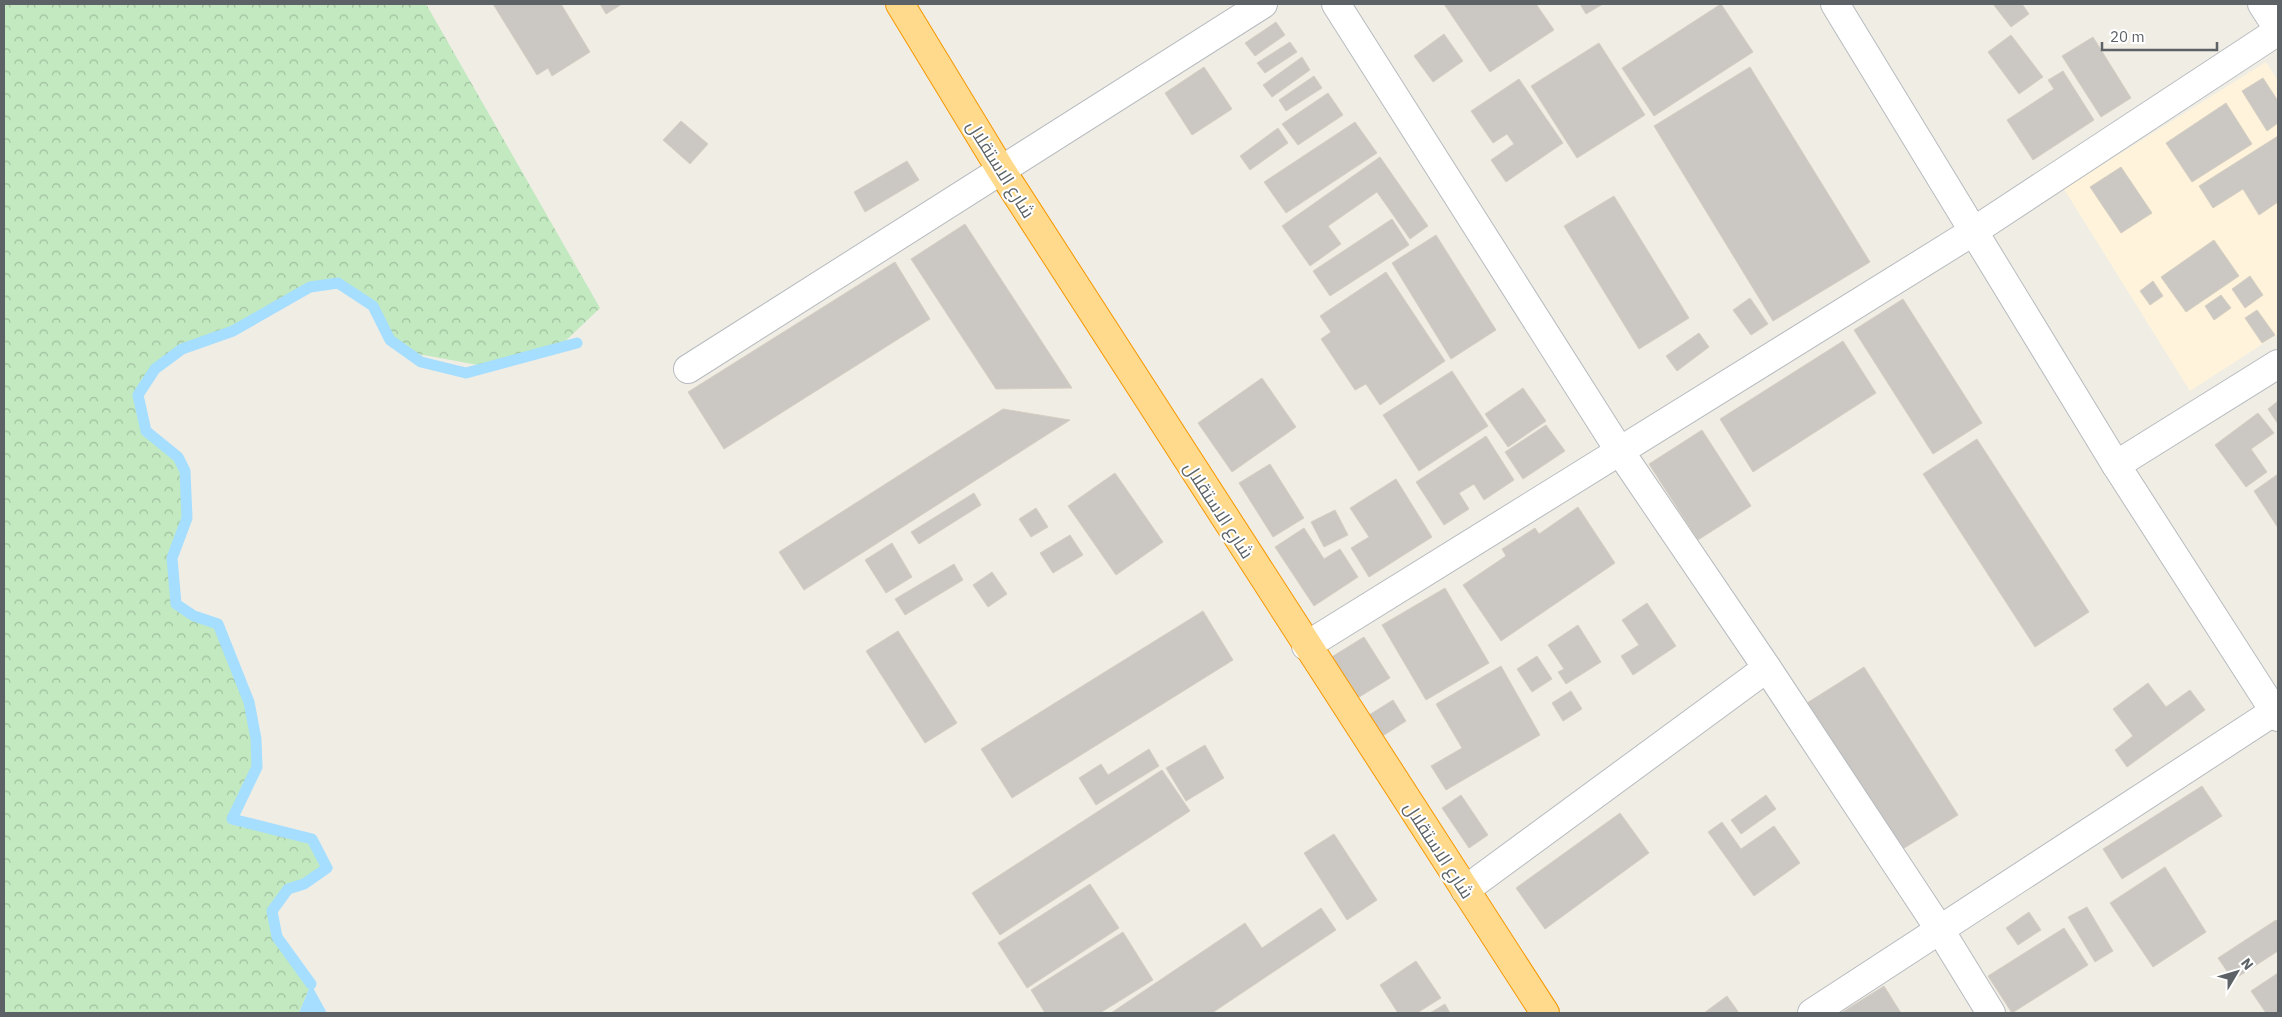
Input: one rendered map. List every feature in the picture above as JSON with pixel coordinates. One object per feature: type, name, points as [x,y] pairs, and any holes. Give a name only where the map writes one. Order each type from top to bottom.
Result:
[{"type":"highway","name":"شارع الاستقلال","points":[[900,4],[1001,170],[1306,646],[1545,1013]]},
{"type":"street","points":[[688,369],[1263,4]]},
{"type":"street","points":[[1336,4],[1619,450],[1767,668],[1940,930],[1991,1013]]},
{"type":"street","points":[[1812,1013],[2277,713],[2116,465],[1835,4]]},
{"type":"street","points":[[1306,646],[1974,231],[2278,30],[2262,4]]},
{"type":"street","points":[[2116,465],[2278,364]]},
{"type":"street","points":[[1465,890],[1767,668]]},
{"type":"shaded area","points":[[2266,62],[2278,81],[2278,334],[2190,391],[2064,189]]},
{"type":"green space","points":[[4,4],[426,4],[600,308],[558,348],[489,367],[407,352],[362,299],[338,283],[310,287],[233,331],[182,349],[155,369],[138,395],[146,431],[178,457],[185,471],[187,518],[172,558],[176,604],[218,624],[249,702],[257,767],[232,819],[312,839],[327,868],[304,884],[288,889],[272,911],[277,937],[311,984],[299,1013],[4,1013]]},
{"type":"water","points":[[311,984],[327,1013],[299,1013]]},
{"type":"building","points":[[493,4],[561,4],[590,52],[552,76],[548,68],[537,75]]},
{"type":"building","points":[[600,4],[622,4],[606,14]]},
{"type":"building","points":[[1444,4],[1536,4],[1554,30],[1490,72]]},
{"type":"building","points":[[1580,4],[1603,4],[1586,14]]},
{"type":"building","points":[[1721,4],[1753,52],[1654,116],[1622,68]]},
{"type":"building","points":[[1993,4],[2022,4],[2029,14],[2011,27]]},
{"type":"building","points":[[1276,22],[1285,35],[1255,56],[1245,43]]},
{"type":"building","points":[[1444,34],[1463,61],[1433,82],[1414,56]]},
{"type":"building","points":[[2011,35],[2043,77],[2019,94],[1988,52]]},
{"type":"building","points":[[2093,37],[2131,98],[2101,117],[2062,56]]},
{"type":"building","points":[[1290,42],[1297,52],[1265,73],[1257,63]]},
{"type":"building","points":[[1599,43],[1645,115],[1577,158],[1531,86]]},
{"type":"building","points":[[1302,57],[1310,70],[1272,97],[1263,85]]},
{"type":"building","points":[[1204,67],[1232,109],[1192,135],[1165,93]]},
{"type":"building","points":[[1750,67],[1870,262],[1773,321],[1654,126]]},
{"type":"building","points":[[2063,71],[2094,120],[2033,160],[2007,120],[2054,89],[2048,80]]},
{"type":"building","points":[[1314,76],[1322,88],[1286,111],[1279,100]]},
{"type":"building","points":[[2263,78],[2278,101],[2278,123],[2267,131],[2242,91]]},
{"type":"building","points":[[1519,79],[1563,143],[1506,182],[1491,160],[1514,144],[1507,134],[1493,143],[1471,111]]},
{"type":"building","points":[[1328,93],[1343,115],[1298,145],[1282,124]]},
{"type":"building","points":[[2226,103],[2252,144],[2192,182],[2166,143]]},
{"type":"building","points":[[681,121],[708,144],[690,164],[663,140]]},
{"type":"building","points":[[1355,122],[1377,153],[1286,213],[1264,182]]},
{"type":"building","points":[[1278,128],[1288,143],[1250,170],[1240,156]]},
{"type":"building","points":[[2278,136],[2278,202],[2259,215],[2243,189],[2213,208],[2199,186]]},
{"type":"building","points":[[1380,157],[1428,226],[1410,239],[1377,192],[1328,226],[1341,244],[1310,266],[1282,226]]},
{"type":"building","points":[[907,161],[919,180],[865,212],[854,192]]},
{"type":"building","points":[[2121,167],[2152,213],[2121,233],[2090,187]]},
{"type":"building","points":[[1614,196],[1689,318],[1639,349],[1564,226]]},
{"type":"building","points":[[1392,219],[1409,245],[1330,296],[1313,271]]},
{"type":"building","points":[[965,224],[1072,388],[996,389],[911,259]]},
{"type":"building","points":[[1436,235],[1496,330],[1451,359],[1392,263]]},
{"type":"building","points":[[2214,240],[2239,276],[2186,312],[2161,277]]},
{"type":"building","points":[[895,262],[930,319],[724,449],[688,392]]},
{"type":"building","points":[[1386,272],[1445,361],[1380,405],[1366,384],[1355,390],[1321,339],[1331,332],[1320,316]]},
{"type":"building","points":[[2250,276],[2263,295],[2245,308],[2232,289]]},
{"type":"building","points":[[2153,281],[2163,296],[2150,305],[2140,291]]},
{"type":"building","points":[[2221,295],[2231,308],[2214,320],[2205,306]]},
{"type":"building","points":[[1750,298],[1768,324],[1751,335],[1733,310]]},
{"type":"building","points":[[1903,299],[1982,423],[1933,454],[1854,330]]},
{"type":"building","points":[[2257,310],[2275,335],[2262,343],[2245,318]]},
{"type":"building","points":[[1699,333],[1709,347],[1677,371],[1666,356]]},
{"type":"building","points":[[1843,341],[1876,393],[1753,472],[1720,419]]},
{"type":"building","points":[[1452,371],[1488,426],[1419,471],[1383,415]]},
{"type":"building","points":[[1262,378],[1296,427],[1232,472],[1198,423]]},
{"type":"building","points":[[1523,388],[1546,421],[1508,447],[1485,414]]},
{"type":"building","points":[[2278,401],[2278,424],[2268,409]]},
{"type":"building","points":[[1003,409],[1070,420],[804,590],[779,552]]},
{"type":"building","points":[[2258,413],[2274,433],[2251,449],[2267,472],[2246,487],[2215,445]]},
{"type":"building","points":[[1546,425],[1565,451],[1523,479],[1505,452]]},
{"type":"building","points":[[1702,430],[1751,506],[1698,540],[1649,464]]},
{"type":"building","points":[[1486,436],[1514,480],[1484,500],[1474,484],[1459,493],[1469,509],[1444,525],[1416,482]]},
{"type":"building","points":[[1977,439],[2089,612],[2035,647],[1923,474]]},
{"type":"building","points":[[1270,464],[1304,518],[1273,537],[1239,483]]},
{"type":"building","points":[[1115,473],[1163,542],[1116,575],[1068,506]]},
{"type":"building","points":[[2278,474],[2278,528],[2254,491]]},
{"type":"building","points":[[1396,479],[1432,537],[1369,577],[1351,548],[1369,537],[1350,508]]},
{"type":"building","points":[[974,493],[981,505],[919,544],[911,532]]},
{"type":"building","points":[[1578,507],[1615,563],[1501,641],[1463,585],[1506,556],[1502,549],[1535,528],[1539,534]]},
{"type":"building","points":[[1036,508],[1048,527],[1031,537],[1019,519]]},
{"type":"building","points":[[1335,510],[1348,535],[1324,547],[1311,522]]},
{"type":"building","points":[[1304,528],[1324,559],[1340,549],[1358,577],[1314,606],[1275,547]]},
{"type":"building","points":[[1070,535],[1083,555],[1053,573],[1040,553]]},
{"type":"building","points":[[892,543],[912,577],[886,593],[865,560]]},
{"type":"building","points":[[954,564],[963,580],[905,615],[895,599]]},
{"type":"building","points":[[992,572],[1007,594],[988,607],[973,585]]},
{"type":"building","points":[[1445,588],[1489,663],[1426,700],[1382,625]]},
{"type":"building","points":[[1647,603],[1676,646],[1633,675],[1621,656],[1639,645],[1622,620]]},
{"type":"building","points":[[1203,611],[1233,660],[1012,798],[981,749]]},
{"type":"building","points":[[1578,625],[1601,662],[1566,684],[1558,672],[1564,669],[1548,645]]},
{"type":"building","points":[[898,631],[957,723],[925,743],[866,651]]},
{"type":"building","points":[[1364,637],[1390,678],[1356,699],[1330,658]]},
{"type":"building","points":[[1537,656],[1552,679],[1532,692],[1517,669]]},
{"type":"building","points":[[1501,666],[1540,735],[1446,790],[1431,766],[1462,748],[1436,704]]},
{"type":"building","points":[[1864,667],[1958,815],[1901,850],[1807,703]]},
{"type":"building","points":[[2148,683],[2166,707],[2190,690],[2205,710],[2127,767],[2115,750],[2133,736],[2113,709]]},
{"type":"building","points":[[1571,691],[1582,709],[1563,721],[1552,703]]},
{"type":"building","points":[[1393,700],[1406,721],[1381,737],[1369,715]]},
{"type":"building","points":[[1205,745],[1224,778],[1186,801],[1166,768]]},
{"type":"building","points":[[1149,749],[1159,766],[1096,805],[1079,778],[1101,764],[1108,775]]},
{"type":"building","points":[[1162,770],[1190,811],[1000,935],[972,893]]},
{"type":"building","points":[[2202,786],[2222,816],[2122,879],[2103,849]]},
{"type":"building","points":[[1461,795],[1488,835],[1469,848],[1442,808]]},
{"type":"building","points":[[1766,795],[1776,809],[1741,834],[1731,820]]},
{"type":"building","points":[[1620,813],[1649,853],[1545,929],[1516,888]]},
{"type":"building","points":[[1722,822],[1741,849],[1774,826],[1800,863],[1754,896],[1708,832]]},
{"type":"building","points":[[1334,834],[1377,900],[1347,920],[1304,853]]},
{"type":"building","points":[[2165,867],[2206,932],[2153,967],[2110,903]]},
{"type":"building","points":[[1090,884],[1119,928],[1027,988],[998,943]]},
{"type":"building","points":[[2087,907],[2113,951],[2095,962],[2068,917]]},
{"type":"building","points":[[1321,908],[1336,930],[1212,1013],[1111,1013],[1245,923],[1262,948]]},
{"type":"building","points":[[2029,912],[2041,930],[2018,945],[2006,928]]},
{"type":"building","points":[[2276,920],[2278,923],[2278,951],[2233,980],[2218,958]]},
{"type":"building","points":[[2064,928],[2088,965],[2012,1013],[1988,976]]},
{"type":"building","points":[[1123,932],[1153,980],[1100,1013],[1045,1013],[1031,990]]},
{"type":"building","points":[[1416,961],[1441,998],[1417,1013],[1398,1013],[1380,985]]},
{"type":"building","points":[[2278,973],[2278,1013],[2266,1013],[2251,991]]},
{"type":"building","points":[[1884,986],[1901,1013],[1841,1013]]},
{"type":"building","points":[[1727,996],[1739,1013],[1704,1013]]},
{"type":"building","points":[[1445,1004],[1450,1013],[1430,1013]]},
{"type":"waterway","points":[[311,984],[277,937],[272,911],[288,889],[304,884],[327,868],[312,839],[232,819],[257,767],[256,739],[249,702],[218,624],[194,616],[176,604],[172,558],[187,518],[185,471],[178,457],[146,431],[138,395],[155,369],[182,349],[233,331],[310,287],[338,283],[373,306],[390,340],[421,362],[466,373],[577,343]]}]
